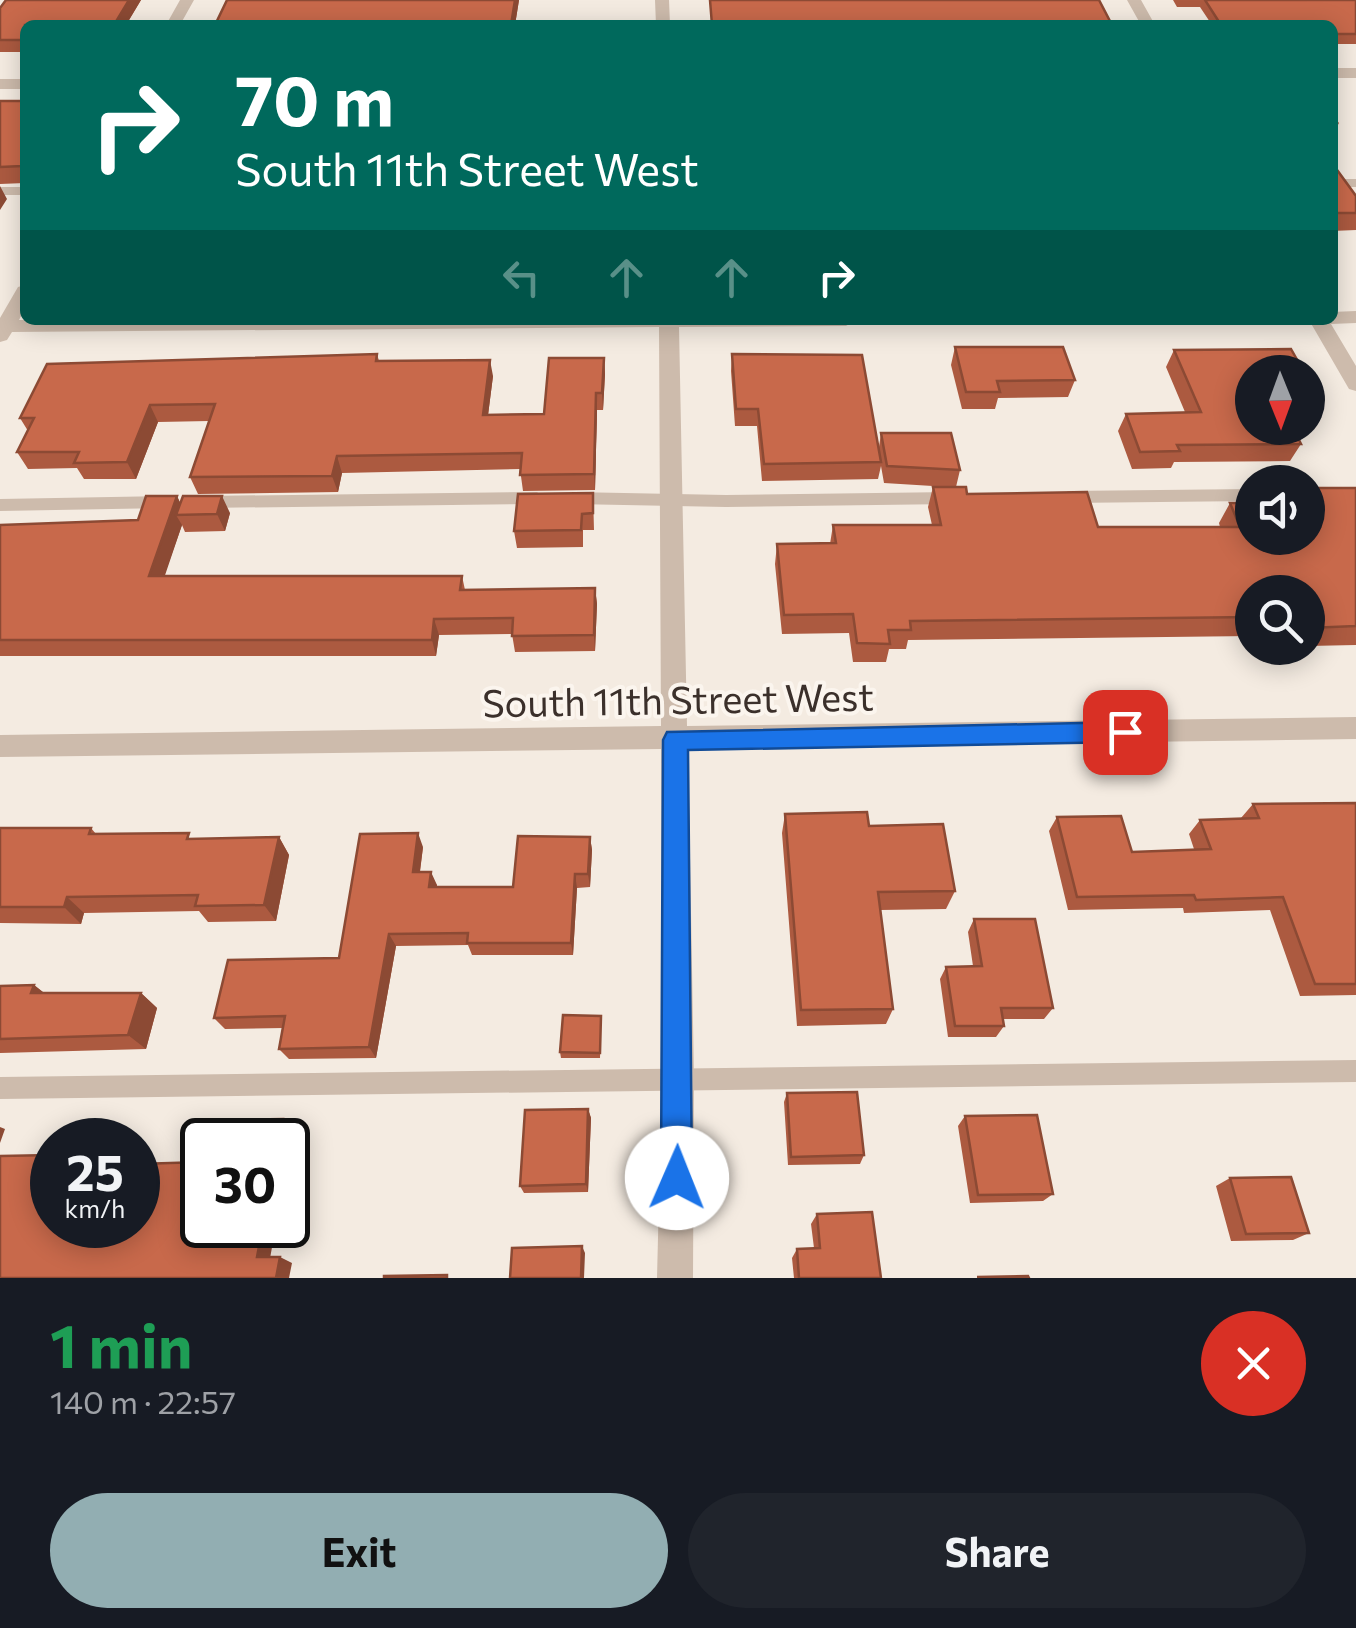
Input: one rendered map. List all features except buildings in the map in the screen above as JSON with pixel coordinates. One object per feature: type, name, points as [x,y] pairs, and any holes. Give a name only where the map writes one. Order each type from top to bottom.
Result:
[{"type":"street","points":[[2,329],[20,299]]},
{"type":"street","points":[[2,329],[299,325]]},
{"type":"street","points":[[670,325],[678,1077],[675,1278]]},
{"type":"street","points":[[1322,325],[1356,384]]},
{"type":"street","name":"South 11th Street West","points":[[0,746],[1356,728]]},
{"type":"lane","points":[[1058,497],[1235,494]]},
{"type":"lane","points":[[0,505],[980,498]]},
{"type":"lane","points":[[0,1088],[1356,1071]]},
{"type":"route","points":[[677,1178],[675,740],[1125,732]]}]
